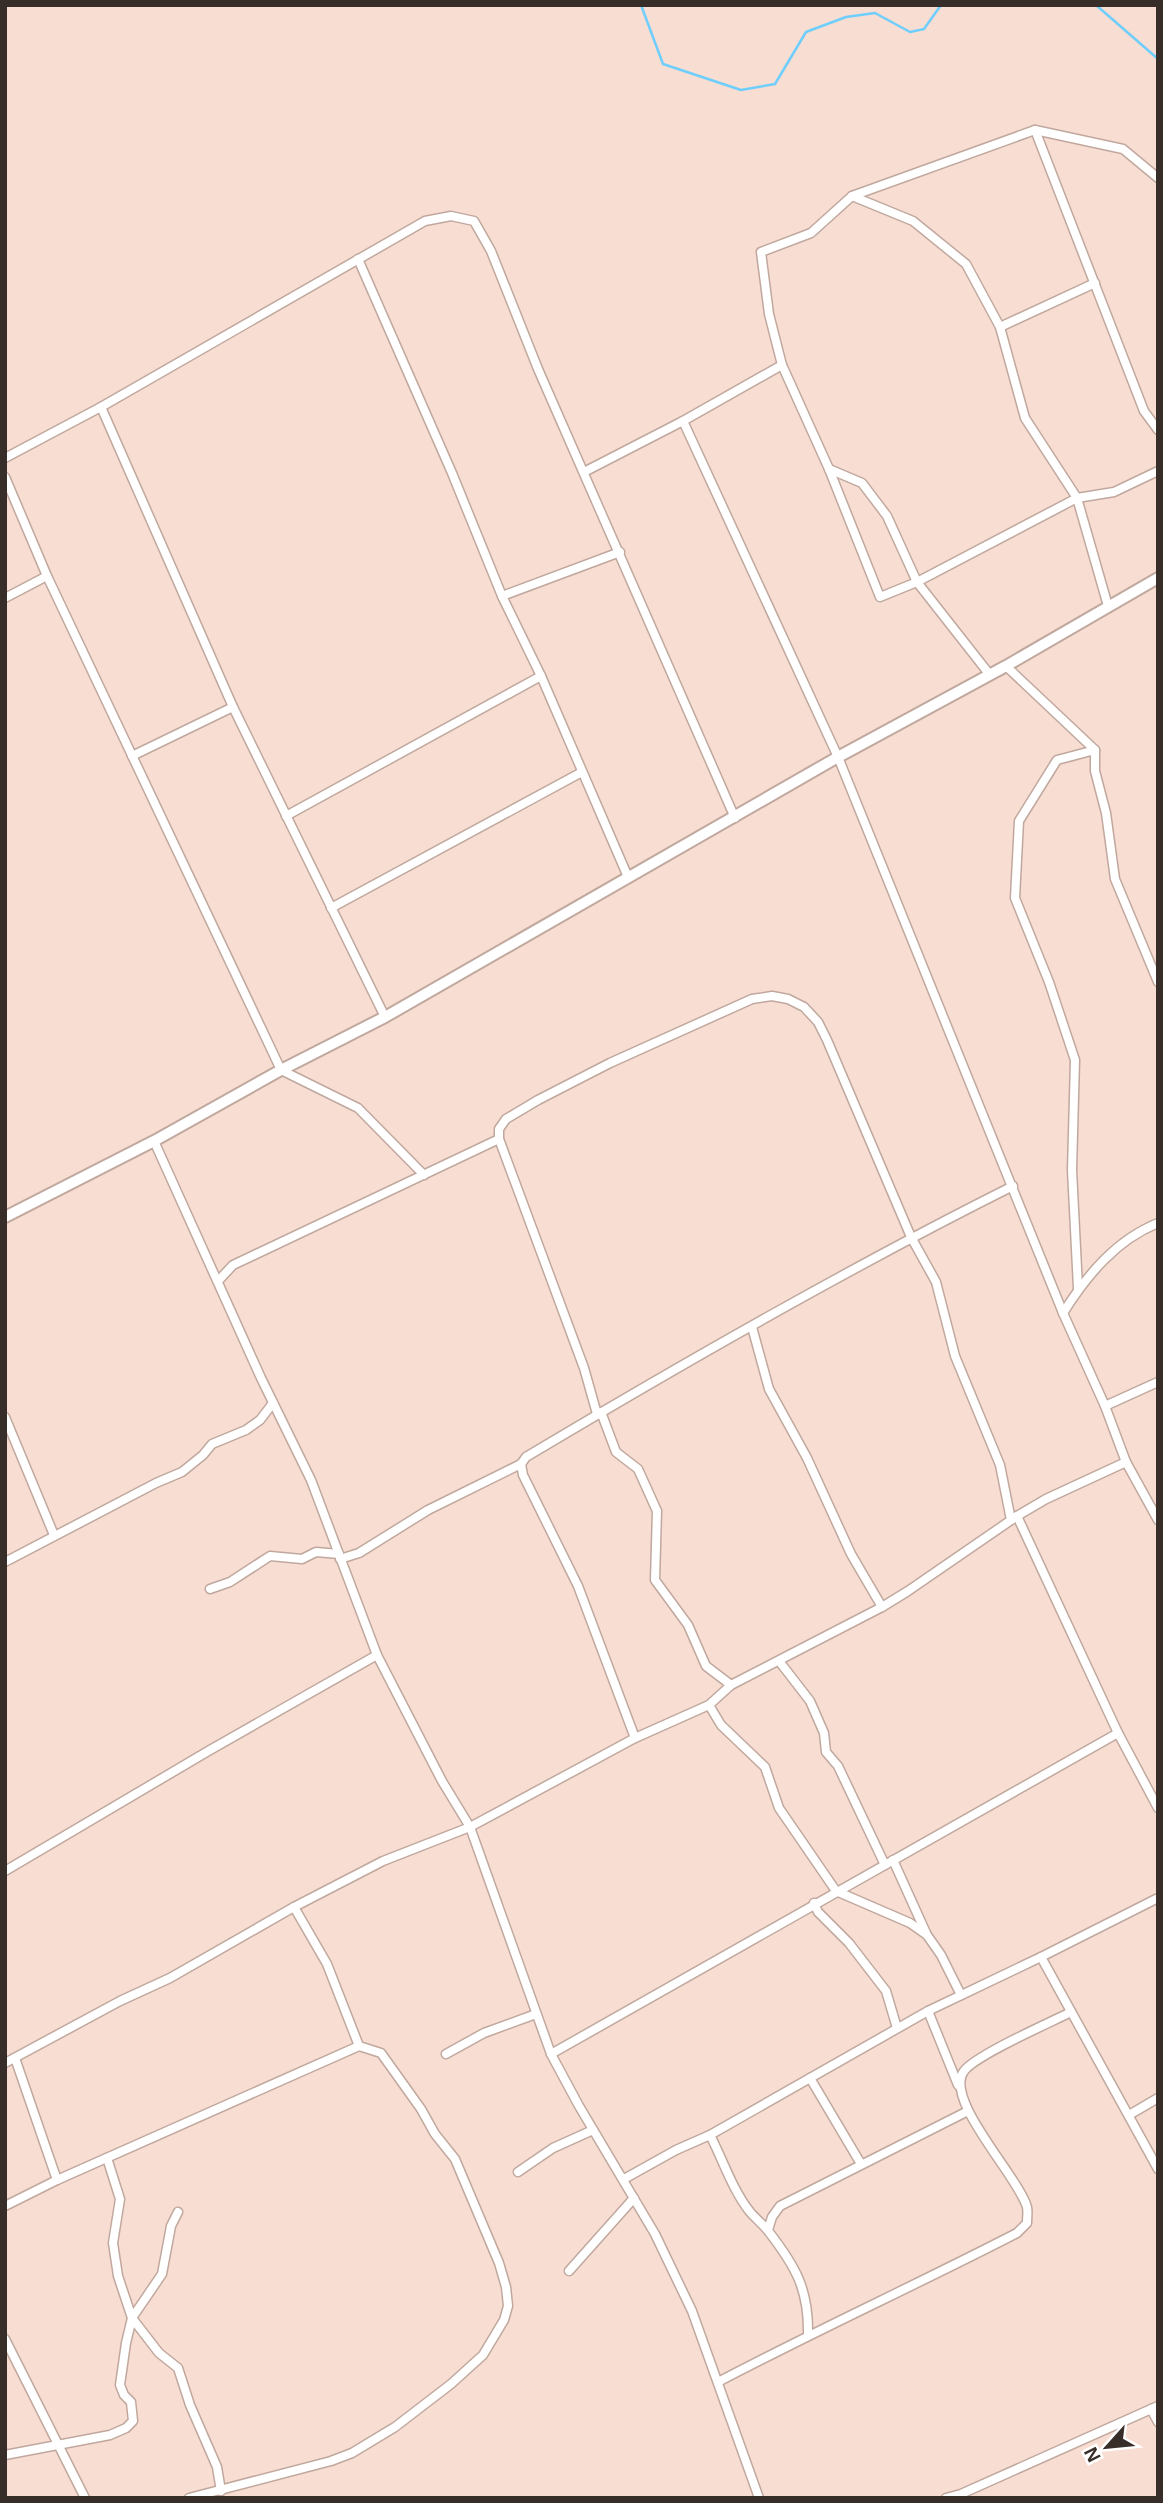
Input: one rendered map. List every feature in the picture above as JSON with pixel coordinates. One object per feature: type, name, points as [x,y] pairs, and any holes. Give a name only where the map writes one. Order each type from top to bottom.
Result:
[{"type":"street","points":[[1035,130],[1144,411],[1158,430]]},
{"type":"street","points":[[1158,178],[1123,149],[1035,130],[852,196],[811,233],[761,252],[768,314],[782,365],[829,469],[880,597],[917,582],[1077,499],[1114,492],[1158,471]]},
{"type":"street","points":[[852,196],[914,221],[966,264],[1000,327],[1024,418],[1077,499],[1108,606]]},
{"type":"street","points":[[5,458],[101,407],[425,221],[452,216],[474,221],[491,251],[538,369],[735,818]]},
{"type":"street","points":[[358,259],[452,473],[502,596],[541,676],[628,877]]},
{"type":"street","points":[[1000,327],[1095,283]]},
{"type":"street","points":[[584,472],[683,421],[782,365]]},
{"type":"street","points":[[101,407],[233,707],[385,1017]]},
{"type":"street","points":[[683,421],[838,757],[1063,1313],[1105,1406],[1126,1462],[1158,1520]]},
{"type":"street","points":[[829,469],[862,483],[887,516],[917,582],[990,675]]},
{"type":"street","points":[[5,477],[47,576],[281,1070],[358,1108],[424,1175]]},
{"type":"street","points":[[502,596],[620,552]]},
{"type":"street","points":[[5,598],[47,576]]},
{"type":"street","points":[[5,1217],[154,1141],[281,1070],[385,1017],[838,757],[990,675],[1158,578]]},
{"type":"street","points":[[1006,666],[1096,750],[1096,771],[1106,813],[1115,879],[1158,982]]},
{"type":"street","points":[[286,816],[541,676]]},
{"type":"street","points":[[132,756],[233,707]]},
{"type":"street","points":[[1078,1288],[1072,1170],[1075,1060],[1049,982],[1014,898],[1019,821],[1058,761],[1096,750]]},
{"type":"street","points":[[331,908],[582,772]]},
{"type":"street","points":[[731,1685],[706,1666],[688,1625],[656,1580],[657,1511],[638,1469],[616,1452],[599,1413],[499,1139],[499,1129],[506,1119],[610,1063],[752,999],[772,996],[788,999],[804,1007],[818,1022],[827,1040],[911,1237],[936,1282],[955,1356],[1000,1465],[1014,1518],[1158,1808]]},
{"type":"street","points":[[218,1281],[233,1265],[499,1139]]},
{"type":"street","points":[[154,1141],[273,1403],[311,1480],[377,1656],[442,1781],[470,1827],[551,2054],[655,2234],[692,2311],[759,2498]]},
{"type":"street","points":[[210,1589],[230,1582],[270,1556],[302,1559],[316,1552],[340,1557],[359,1553],[428,1510],[521,1464],[526,1457],[599,1413],[911,1237],[1013,1186]]},
{"type":"street","points":[[1063,1313],[1078,1288],[1116,1247],[1158,1223]]},
{"type":"street","points":[[752,1327],[769,1389],[807,1458],[851,1554],[882,1607]]},
{"type":"street","points":[[1105,1406],[1158,1382]]},
{"type":"street","points":[[5,1562],[182,1472],[212,1444],[246,1430],[260,1420],[273,1403]]},
{"type":"street","points":[[5,1417],[54,1535]]},
{"type":"street","points":[[5,2063],[120,2001],[170,1978],[294,1907],[383,1861],[470,1827],[635,1738],[709,1705],[731,1685],[882,1607],[1046,1499],[1126,1462]]},
{"type":"street","points":[[521,1464],[523,1475],[578,1586],[635,1738]]},
{"type":"street","points":[[5,1871],[210,1750],[377,1656]]},
{"type":"street","points":[[779,1661],[810,1701],[824,1733],[825,1752],[838,1766],[927,1936],[942,1955],[961,1995]]},
{"type":"street","points":[[709,1705],[721,1725],[765,1767],[779,1808],[836,1891],[910,1923],[927,1936]]},
{"type":"street","points":[[551,2054],[1118,1732]]},
{"type":"street","points":[[624,2179],[676,2150],[710,2135],[928,2011],[1041,1958],[1158,1898]]},
{"type":"street","points":[[814,1903],[818,1912],[849,1943],[886,1990],[897,2028]]},
{"type":"street","points":[[294,1907],[327,1964],[359,2046]]},
{"type":"street","points":[[1041,1958],[1158,2169]]},
{"type":"street","points":[[719,2382],[808,2335],[1017,2233],[1027,2223],[1027,2208],[1016,2185],[963,2102],[928,2011]]},
{"type":"street","points":[[958,2085],[963,2071],[978,2060],[1071,2012]]},
{"type":"street","points":[[446,2053],[484,2033],[536,2014]]},
{"type":"street","points":[[5,2206],[57,2180],[359,2046],[381,2053],[455,2159],[499,2263],[506,2287],[508,2306],[504,2320],[483,2355],[451,2384],[395,2427],[352,2453],[331,2461],[189,2498]]},
{"type":"street","points":[[15,2058],[57,2180]]},
{"type":"street","points":[[810,2078],[861,2164]]},
{"type":"street","points":[[1129,2115],[1158,2098]]},
{"type":"street","points":[[768,2230],[772,2217],[780,2206],[968,2111]]},
{"type":"street","points":[[518,2172],[553,2148],[593,2130]]},
{"type":"street","points":[[710,2135],[750,2211],[768,2230],[796,2271],[804,2291],[808,2335]]},
{"type":"street","points":[[107,2158],[120,2199],[113,2243],[118,2276],[132,2318],[159,2353],[178,2368],[190,2405],[217,2468],[221,2491]]},
{"type":"street","points":[[569,2271],[634,2198]]},
{"type":"street","points":[[5,2455],[110,2435],[126,2428],[133,2421],[131,2402],[120,2385],[126,2343],[132,2318],[163,2274],[171,2226],[178,2212]]},
{"type":"street","points":[[5,2339],[85,2498]]},
{"type":"street","points":[[946,2498],[961,2494],[1154,2407],[1158,2422]]},
{"type":"waterway","points":[[641,5],[663,64],[741,90],[775,84],[806,32],[846,17],[875,13],[910,32],[924,29],[941,5]]},
{"type":"waterway","points":[[1096,5],[1158,59]]}]
